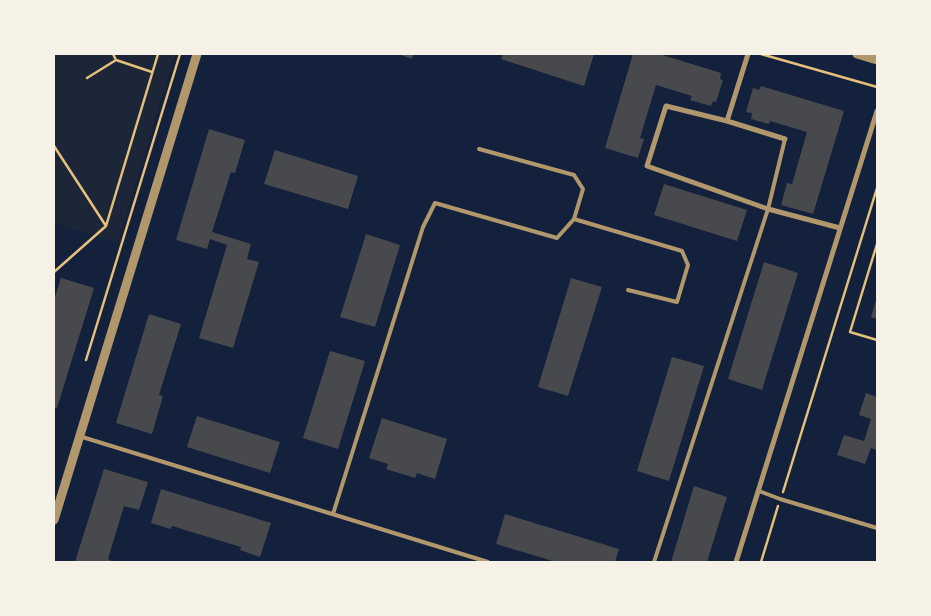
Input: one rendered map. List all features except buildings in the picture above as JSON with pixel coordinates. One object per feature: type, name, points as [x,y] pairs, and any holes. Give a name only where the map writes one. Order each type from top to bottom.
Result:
[{"type":"street","points":[[54,520],[197,54]]},
{"type":"street","points":[[727,121],[748,54]]},
{"type":"street","points":[[857,54],[877,60]]},
{"type":"street","points":[[785,139],[727,121],[666,106],[647,166],[768,208],[840,228]]},
{"type":"street","points":[[736,562],[877,111]]},
{"type":"lane","points":[[654,562],[768,208],[785,139]]},
{"type":"lane","points":[[333,514],[423,226],[435,203],[557,238],[574,219],[583,190],[574,175],[480,149]]},
{"type":"lane","points":[[574,219],[682,252],[688,265],[677,302],[628,290]]},
{"type":"lane","points":[[80,436],[488,562]]},
{"type":"lane","points":[[759,490],[780,499],[877,528]]},
{"type":"path","points":[[113,54],[116,60],[152,72]]},
{"type":"path","points":[[54,272],[106,226],[158,54]]},
{"type":"path","points":[[86,360],[180,54]]},
{"type":"path","points":[[761,54],[877,86]]},
{"type":"path","points":[[87,78],[116,60]]},
{"type":"path","points":[[54,146],[106,226]]},
{"type":"path","points":[[761,562],[877,188]]},
{"type":"path","points":[[877,244],[850,332],[877,340]]},
{"type":"shaded area","points":[[54,54],[175,54],[118,243],[54,223]]}]
